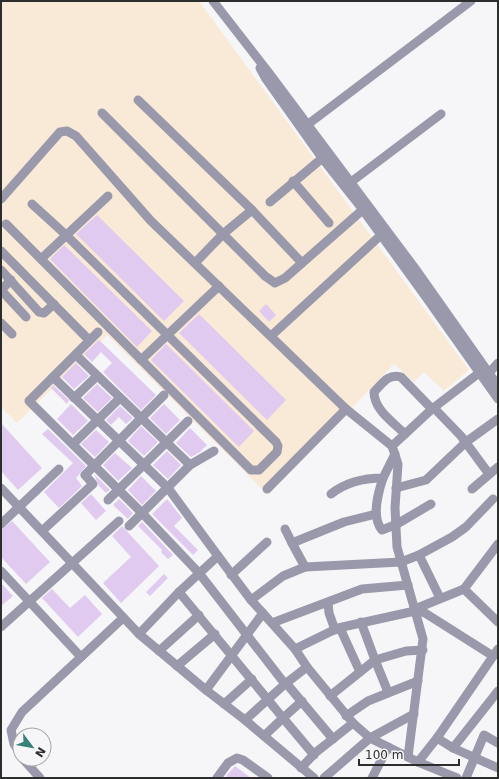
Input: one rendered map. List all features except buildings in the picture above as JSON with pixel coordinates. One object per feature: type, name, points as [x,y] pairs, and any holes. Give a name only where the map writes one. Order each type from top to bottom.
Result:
[{"type":"street","points":[[213,1],[254,56],[270,73],[306,125],[325,156],[351,182],[381,235],[498,399]]},
{"type":"street","points":[[306,125],[471,1]]},
{"type":"street","points":[[254,56],[266,79],[365,208],[417,271],[498,386]]},
{"type":"street","points":[[138,100],[252,210],[302,263]]},
{"type":"street","points":[[102,113],[265,276],[275,283],[285,278],[365,208]]},
{"type":"street","points":[[351,182],[441,114]]},
{"type":"street","points":[[1,199],[52,139],[60,132],[67,131],[76,136],[151,221],[346,409],[394,450],[398,464],[395,508],[397,547],[423,639],[408,757]]},
{"type":"street","points":[[270,202],[293,181],[325,156]]},
{"type":"street","points":[[293,181],[329,223]]},
{"type":"street","points":[[42,259],[108,196]]},
{"type":"street","points":[[6,224],[251,470],[259,470],[277,452],[278,446],[276,442],[66,235],[32,204]]},
{"type":"street","points":[[195,263],[223,234],[252,210]]},
{"type":"street","points":[[271,336],[381,235]]},
{"type":"street","points":[[1,251],[89,340]]},
{"type":"street","points":[[1,270],[41,313],[54,304]]},
{"type":"street","points":[[10,280],[1,290],[26,317]]},
{"type":"street","points":[[141,360],[166,334],[219,286]]},
{"type":"street","points":[[1,323],[12,334]]},
{"type":"street","points":[[98,332],[29,401],[143,514],[199,573],[246,635],[333,739]]},
{"type":"street","points":[[76,355],[190,466]]},
{"type":"street","points":[[489,373],[498,363]]},
{"type":"street","points":[[431,504],[397,524],[382,530],[377,525],[376,514],[383,478],[394,450],[405,434],[433,408],[479,373]]},
{"type":"street","points":[[405,434],[376,406],[374,400],[374,392],[387,378],[396,375],[401,377],[467,443],[489,474]]},
{"type":"street","points":[[74,398],[97,376]]},
{"type":"street","points":[[53,377],[145,464],[168,488],[231,575],[295,649],[307,667],[350,720],[370,738],[418,762],[456,778]]},
{"type":"street","points":[[42,531],[93,484],[85,475],[164,395]]},
{"type":"street","points":[[73,444],[120,398]]},
{"type":"street","points":[[267,489],[346,409]]},
{"type":"street","points":[[396,488],[426,480],[467,443],[498,419]]},
{"type":"street","points":[[108,500],[168,443],[188,421]]},
{"type":"street","points":[[129,526],[143,514],[190,466],[214,451]]},
{"type":"street","points":[[472,489],[498,467]]},
{"type":"street","points":[[1,524],[59,469]]},
{"type":"street","points":[[331,494],[338,488],[357,481],[383,478]]},
{"type":"street","points":[[1,488],[139,634],[314,778]]},
{"type":"street","points":[[252,600],[283,576],[304,567],[401,562],[419,555],[452,537],[466,526],[492,499]]},
{"type":"street","points":[[292,543],[344,522],[376,514]]},
{"type":"street","points":[[1,627],[118,521]]},
{"type":"street","points":[[285,529],[304,567]]},
{"type":"street","points":[[231,575],[267,542]]},
{"type":"street","points":[[295,649],[338,629],[361,622],[415,610],[464,589],[498,544]]},
{"type":"street","points":[[419,555],[440,598]]},
{"type":"street","points":[[139,634],[179,592],[218,556]]},
{"type":"street","points":[[1,571],[81,657]]},
{"type":"street","points":[[272,623],[362,589],[408,585]]},
{"type":"street","points":[[464,589],[498,622]]},
{"type":"street","points":[[179,592],[314,754]]},
{"type":"street","points":[[328,603],[329,613],[360,672]]},
{"type":"street","points":[[415,610],[425,613],[496,652],[437,738],[418,762]]},
{"type":"street","points":[[206,690],[263,613]]},
{"type":"street","points":[[159,651],[199,615]]},
{"type":"street","points":[[13,727],[22,712],[123,618]]},
{"type":"street","points":[[361,622],[388,692]]},
{"type":"street","points":[[177,666],[215,634]]},
{"type":"street","points":[[330,696],[375,660],[406,651],[422,650]]},
{"type":"street","points":[[245,720],[269,700],[286,683],[307,667]]},
{"type":"street","points":[[224,704],[252,679]]},
{"type":"street","points":[[300,768],[314,754],[333,739],[368,701],[418,681]]},
{"type":"street","points":[[453,748],[498,691]]},
{"type":"street","points":[[264,736],[302,701]]},
{"type":"street","points":[[324,778],[370,738],[414,714]]},
{"type":"street","points":[[475,720],[484,735],[498,743]]},
{"type":"street","points":[[466,778],[484,735]]},
{"type":"street","points":[[437,738],[453,748],[498,768]]},
{"type":"street","points":[[376,777],[388,747]]},
{"type":"street","points":[[217,778],[228,763],[237,758],[243,760],[268,778]]},
{"type":"street","points":[[30,767],[40,778]]},
{"type":"shaded area","points":[[1,1],[199,1],[469,370],[444,391],[424,372],[414,382],[394,364],[268,495],[107,335],[17,423],[1,407]]}]
